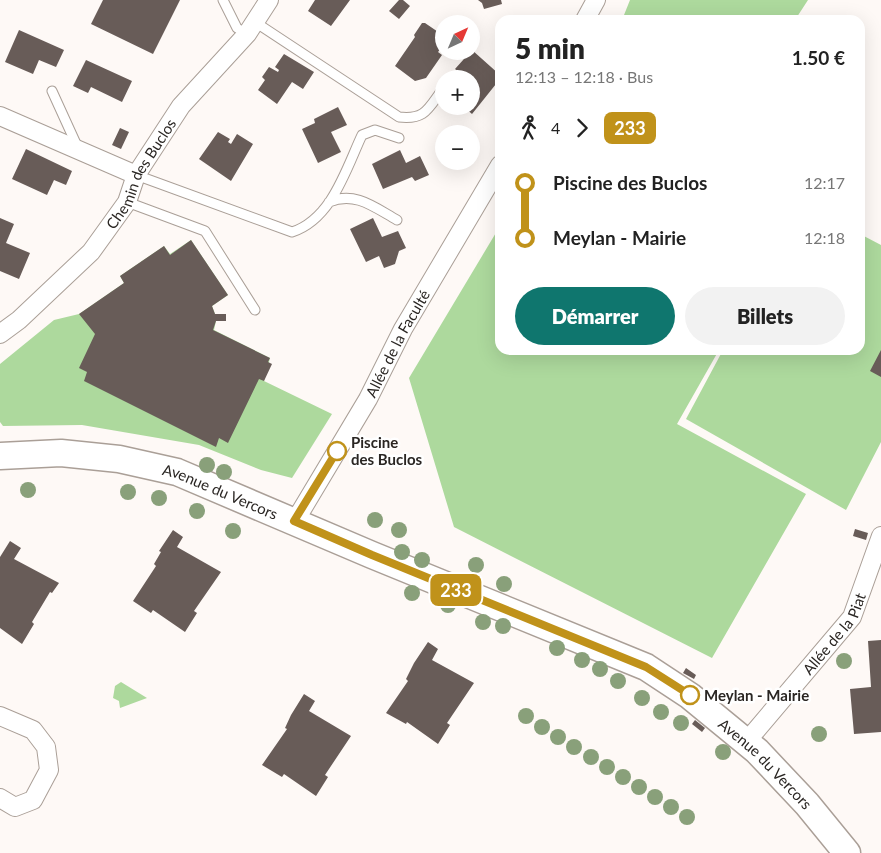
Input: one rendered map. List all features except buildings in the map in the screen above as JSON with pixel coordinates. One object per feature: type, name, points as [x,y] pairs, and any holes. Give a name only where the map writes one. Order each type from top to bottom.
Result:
[{"type":"street","name":"Chemin des Buclos","points":[[0,334],[19,320],[90,252],[127,202],[136,175],[181,106],[251,28],[269,0]]},
{"type":"street","points":[[588,15],[596,0]]},
{"type":"street","points":[[0,116],[136,175]]},
{"type":"street","name":"Allée de la Faculté","points":[[294,521],[368,399],[403,329],[495,177]]},
{"type":"street","name":"Avenue du Vercors","points":[[0,456],[61,453],[120,460],[177,472],[372,555],[646,667],[690,696],[746,741],[807,804],[847,853]]},
{"type":"street","name":"Allée de la Piat","points":[[746,741],[852,617],[880,541]]},
{"type":"street","points":[[0,716],[34,730],[46,747],[49,770],[33,800],[15,807],[0,798]]},
{"type":"lane","points":[[223,0],[237,28],[251,28],[399,117],[414,119],[423,115],[435,99]]},
{"type":"lane","points":[[52,91],[80,152]]},
{"type":"lane","points":[[136,175],[292,232],[306,228],[320,216],[329,202],[362,135],[375,130],[399,138]]},
{"type":"lane","points":[[329,202],[342,196],[366,202],[397,220]]},
{"type":"lane","points":[[127,202],[205,230],[255,310]]},
{"type":"green space","points":[[630,0],[808,0],[798,15],[624,15]]},
{"type":"green space","points":[[495,234],[495,355],[716,355],[677,424],[806,494],[712,658],[454,527],[409,378]]},
{"type":"green space","points":[[865,237],[881,245],[881,442],[846,510],[686,419],[720,355],[865,355]]},
{"type":"green space","name":"Piscine des Buclos","points":[[191,240],[228,295],[212,306],[215,314],[226,314],[226,321],[216,321],[214,330],[270,358],[264,381],[332,414],[292,478],[261,470],[199,445],[82,425],[3,426],[0,422],[0,364],[54,320],[79,314],[124,283],[120,276],[164,246],[170,254]]},
{"type":"green space","points":[[121,682],[147,698],[120,708],[119,701],[113,698],[115,686]]},
{"type":"bus line","name":"233","points":[[337,451],[294,521],[372,555],[646,667],[690,695]]},
{"type":"place","name":"Piscine des Buclos","points":[[337,451]]},
{"type":"place","name":"Meylan - Mairie","points":[[690,695]]}]
